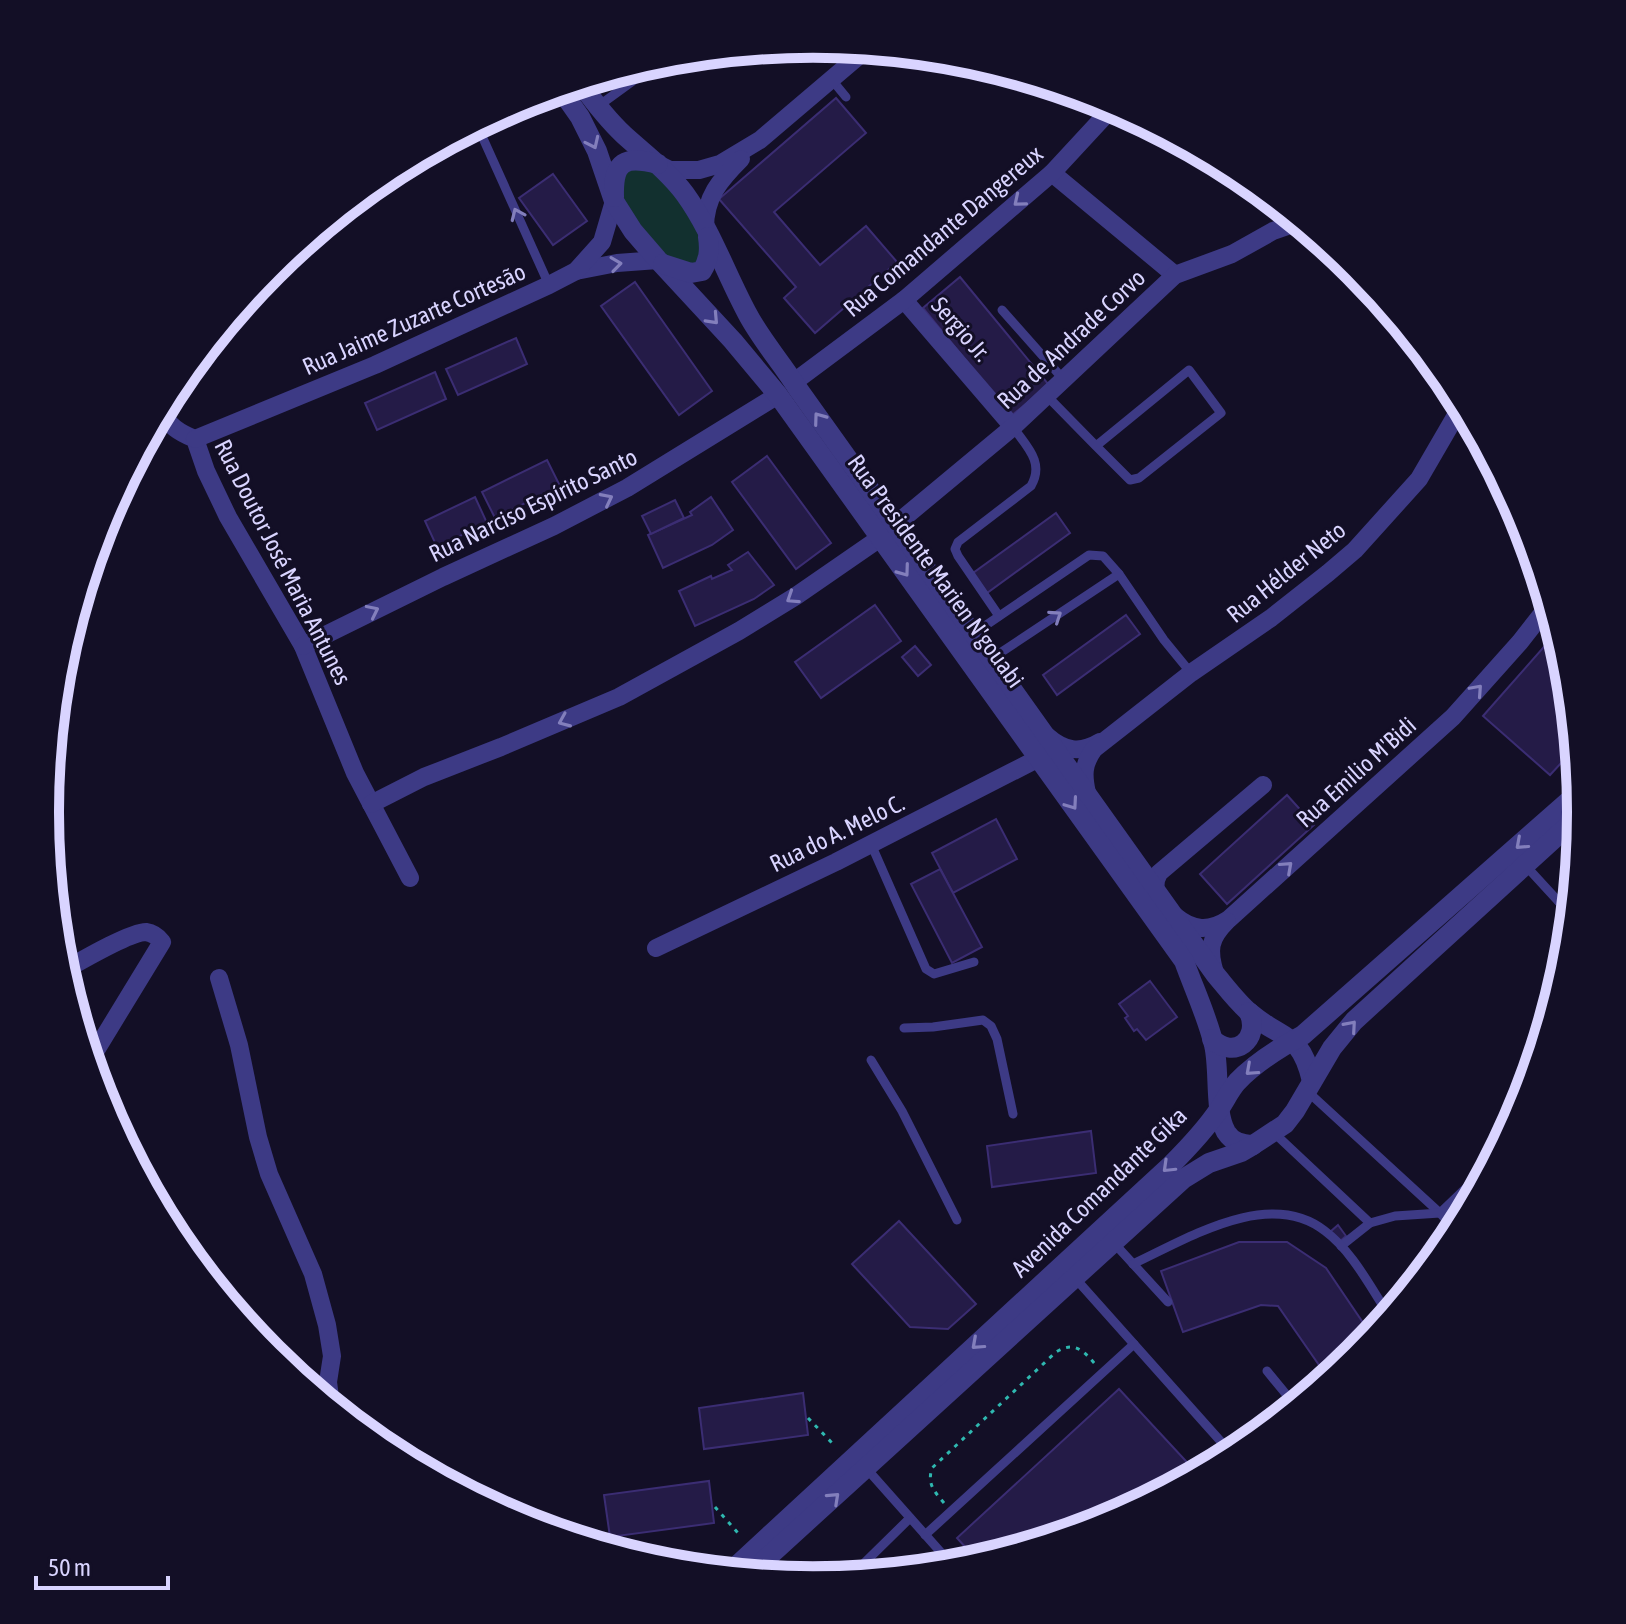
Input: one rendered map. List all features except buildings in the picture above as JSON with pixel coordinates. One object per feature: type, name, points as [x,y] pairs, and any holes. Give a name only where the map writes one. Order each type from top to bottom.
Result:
[{"type":"street","points":[[576,271],[617,263],[658,261],[691,273],[702,271],[709,251],[705,228],[707,208],[717,184],[760,140],[855,60]]},
{"type":"street","name":"Rua Presidente Marien N'gouabi","points":[[587,93],[623,134],[658,164],[685,194],[786,389],[888,532],[1039,758],[1184,961],[1212,1039],[1220,1109]]},
{"type":"street","name":"Rua Presidente Marien N'gouabi","points":[[568,99],[597,151],[614,201],[633,231],[733,341],[786,389]]},
{"type":"street","name":"Rua Comandante Dangereux","points":[[786,389],[904,300],[1052,173],[1105,116]]},
{"type":"street","points":[[614,201],[616,173],[630,160],[639,159],[670,170],[699,170],[720,164],[760,140]]},
{"type":"street","points":[[1052,173],[1175,275]]},
{"type":"street","name":"Rua Jaime Zuzarte Cortesão","points":[[195,439],[375,365],[576,271],[602,242],[614,201]]},
{"type":"street","name":"Rua de Andrade Corvo","points":[[371,804],[424,777],[619,697],[796,596],[888,532],[1013,427],[1175,275],[1232,254],[1287,226]]},
{"type":"street","name":"Sergio Jr.","points":[[904,300],[1013,427]]},
{"type":"street","name":"Rua Narciso Espírito Santo","points":[[303,646],[627,488],[786,389]]},
{"type":"street","name":"Rua Hélder Neto","points":[[1087,794],[1084,765],[1094,749],[1191,673],[1271,618],[1355,550],[1419,479],[1455,417]]},
{"type":"street","name":"Rua Doutor José Maria Antunes","points":[[168,422],[177,432],[195,439],[228,517],[303,646],[355,773],[410,878]]},
{"type":"street","name":"Rua Presidente Marien N'gouabi","points":[[888,532],[973,634],[1152,879],[1172,914],[1215,974],[1249,1012],[1292,1041]]},
{"type":"street","name":"Rua Emilio M'Bidi","points":[[1229,919],[1453,717],[1541,616]]},
{"type":"street","name":"Rua Hélder Neto","points":[[1043,732],[1056,744],[1074,750],[1102,741]]},
{"type":"street","name":"Rua do A. Melo C.","points":[[656,948],[1039,758]]},
{"type":"street","points":[[1152,879],[1263,785]]},
{"type":"street","name":"Avenida Comandante Gika","points":[[741,1562],[1171,1165],[1251,1068],[1303,1035],[1567,803]]},
{"type":"street","name":"Avenida Comandante Gika","points":[[761,1564],[1183,1179],[1209,1163],[1241,1152],[1285,1124],[1332,1048],[1354,1021],[1566,827]]},
{"type":"street","points":[[1172,914],[1183,923],[1201,929],[1229,919]]},
{"type":"street","points":[[1215,974],[1211,944],[1229,919]]},
{"type":"street","points":[[74,965],[138,934],[149,932],[162,942],[97,1048]]},
{"type":"street","points":[[219,978],[239,1045],[269,1174],[313,1274],[327,1325],[332,1356],[329,1390]]},
{"type":"street","points":[[1212,1039],[1226,1048],[1241,1045],[1251,1034],[1249,1012]]},
{"type":"street","points":[[1292,1041],[1307,1062],[1309,1086]]},
{"type":"street","points":[[1220,1109],[1228,1136],[1253,1145]]},
{"type":"lane","points":[[833,79],[847,96]]},
{"type":"lane","points":[[597,107],[634,80]]},
{"type":"lane","points":[[482,135],[549,285]]},
{"type":"lane","points":[[1002,310],[1064,380]]},
{"type":"lane","points":[[1047,396],[1096,446],[1130,480],[1139,478],[1221,413],[1189,370],[1096,446]]},
{"type":"lane","points":[[999,616],[955,549],[958,542],[1031,486],[1037,476],[1032,454],[1013,427]]},
{"type":"lane","points":[[973,634],[1089,555],[1099,554],[1119,574],[1164,640],[1191,673]]},
{"type":"lane","points":[[991,660],[1119,574]]},
{"type":"lane","points":[[871,844],[926,969],[934,974],[974,962]]},
{"type":"lane","points":[[1525,865],[1561,905]]},
{"type":"lane","points":[[904,1028],[983,1020],[991,1026],[997,1039],[1013,1114]]},
{"type":"lane","points":[[871,1060],[902,1111],[957,1220]]},
{"type":"lane","points":[[1309,1086],[1447,1220]]},
{"type":"lane","points":[[1273,1132],[1370,1223]]},
{"type":"lane","points":[[1341,1246],[1370,1223],[1395,1216],[1440,1213],[1467,1187]]},
{"type":"lane","points":[[1133,1264],[1208,1228],[1240,1218],[1293,1216],[1325,1231],[1341,1246],[1383,1306]]},
{"type":"lane","points":[[1113,1242],[1168,1302]]},
{"type":"lane","points":[[1075,1278],[1223,1444]]},
{"type":"lane","points":[[925,1535],[1134,1344]]},
{"type":"lane","points":[[1267,1371],[1288,1397]]},
{"type":"lane","points":[[866,1468],[943,1555]]},
{"type":"lane","points":[[863,1564],[910,1518]]},
{"type":"path","points":[[950,1511],[932,1489],[932,1468],[1056,1352],[1070,1346],[1077,1347],[1102,1373]]},
{"type":"path","points":[[808,1418],[834,1445]]},
{"type":"path","points":[[715,1507],[738,1533]]},
{"type":"green space","points":[[651,166],[700,225],[704,262],[678,268],[625,209],[619,176],[622,171]]}]
